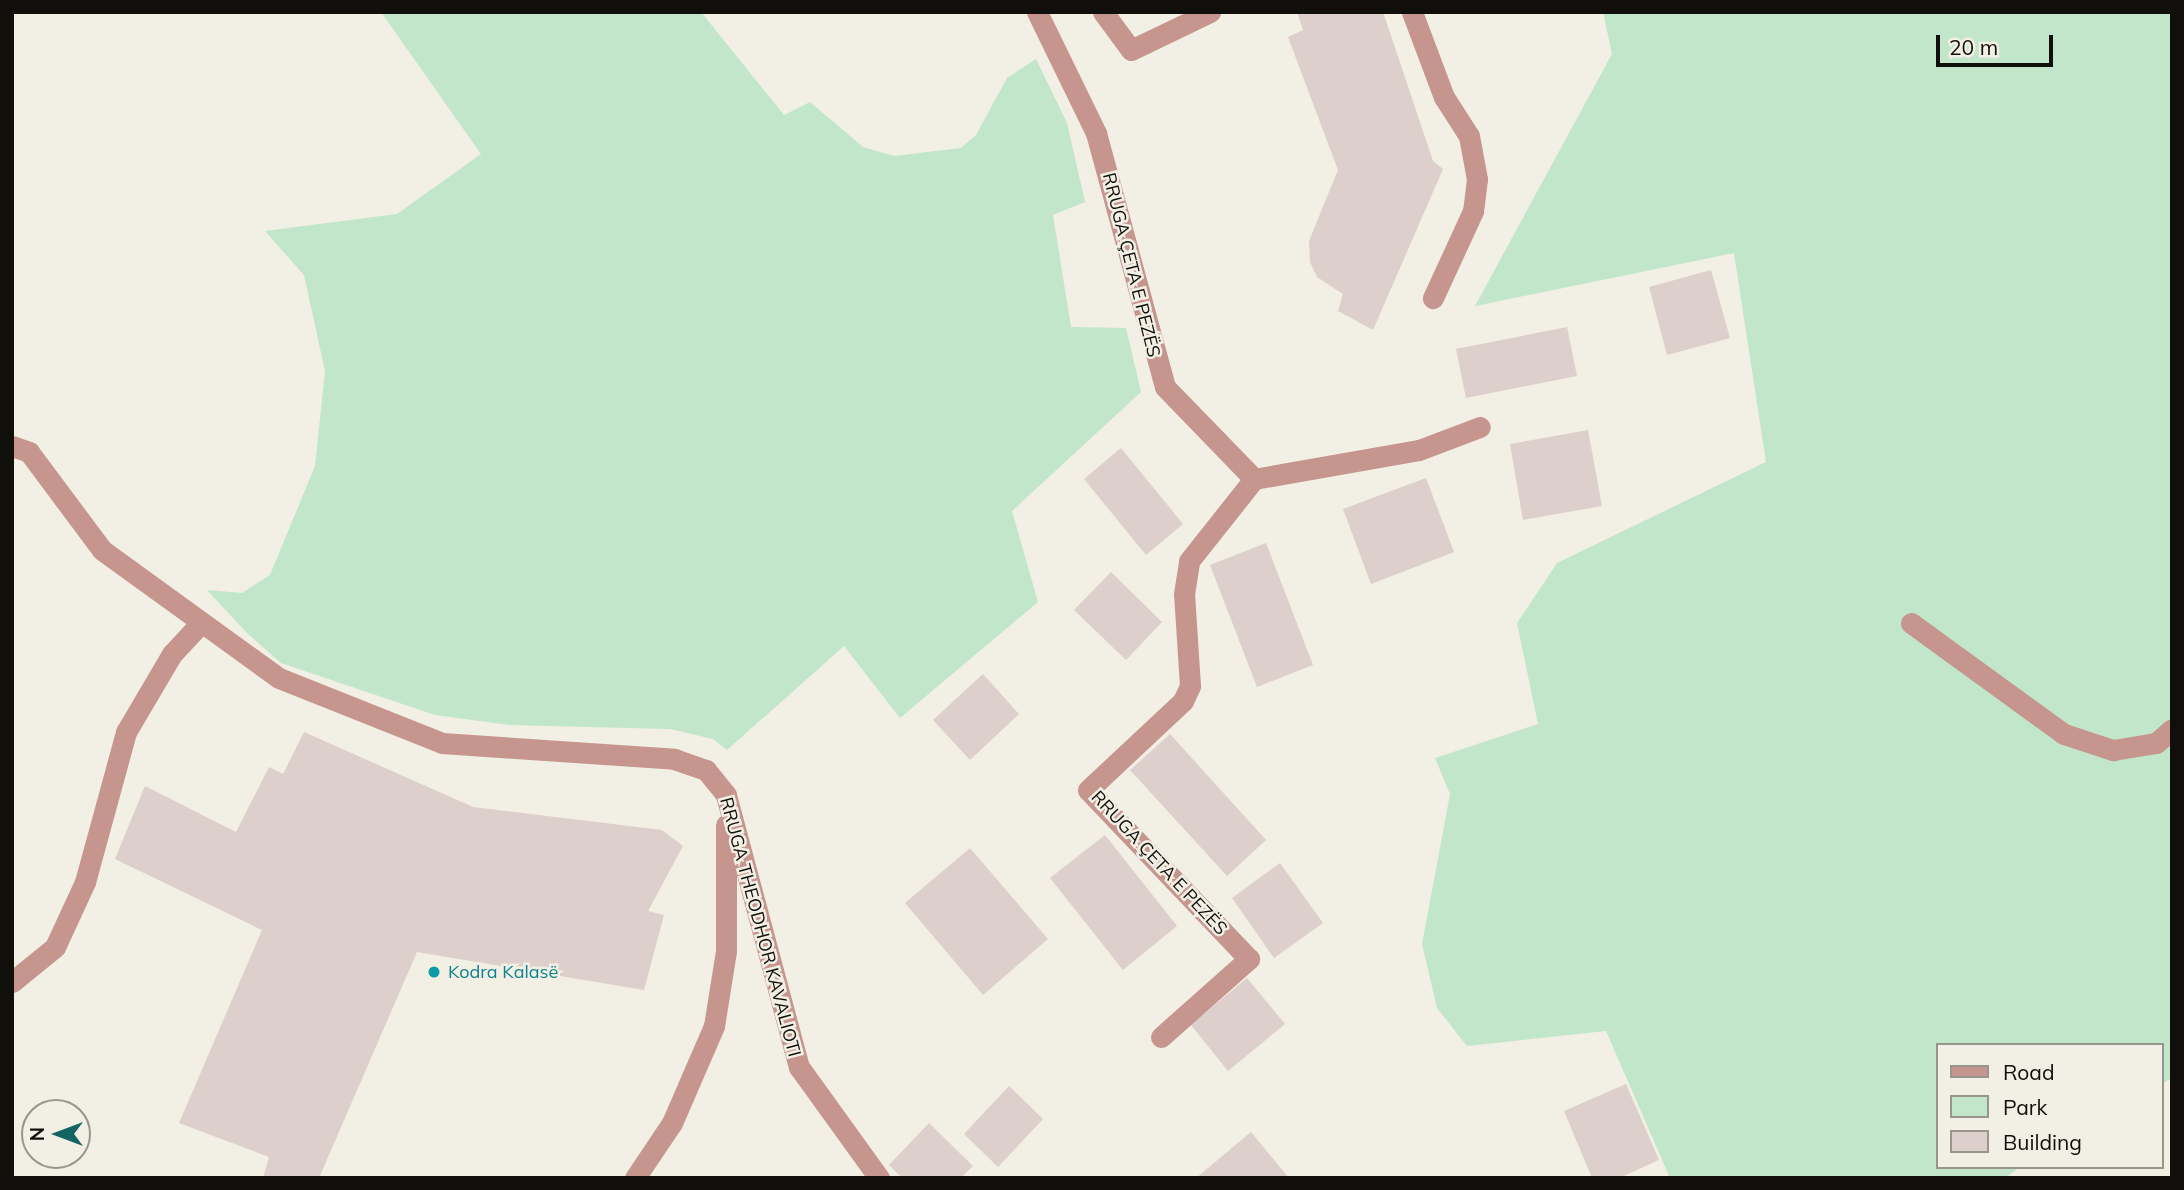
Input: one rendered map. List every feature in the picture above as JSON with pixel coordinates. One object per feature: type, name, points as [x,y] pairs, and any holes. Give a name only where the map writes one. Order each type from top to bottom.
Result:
[{"type":"street","name":"RRUGA ÇETA E PEZËS","points":[[1037,12],[1096,133],[1165,387],[1254,479],[1189,561],[1184,594],[1190,686],[1183,701],[1088,790],[1249,959],[1161,1037]]},
{"type":"street","points":[[1103,12],[1131,50],[1210,12]]},
{"type":"street","points":[[1412,12],[1444,97],[1469,136],[1477,179],[1473,211],[1433,298]]},
{"type":"street","points":[[1254,479],[1419,450],[1480,428]]},
{"type":"street","name":"RRUGA THEODHOR KAVALIOTI","points":[[12,446],[29,452],[102,550],[200,624],[279,678],[442,743],[674,759],[706,770],[726,795],[799,1067],[878,1178]]},
{"type":"street","points":[[1911,623],[2064,734],[2113,750],[2156,743],[2172,729]]},
{"type":"street","points":[[12,982],[55,947],[85,882],[108,778],[126,732],[172,654],[200,624]]},
{"type":"street","points":[[635,1178],[672,1123],[714,1026],[726,951],[726,795]]},
{"type":"green space","points":[[381,12],[701,12],[784,115],[810,102],[863,147],[894,156],[961,148],[976,135],[1007,78],[1036,59],[1067,123],[1085,202],[1053,215],[1071,327],[1126,328],[1141,392],[1012,511],[1038,602],[900,718],[844,646],[727,750],[713,739],[670,729],[509,725],[435,715],[281,663],[247,633],[207,590],[242,593],[270,575],[315,466],[325,371],[304,275],[265,231],[397,214],[481,154]]},
{"type":"green space","points":[[1603,12],[2172,12],[2172,1078],[2163,1083],[2163,1043],[1936,1043],[1936,1169],[2017,1169],[2005,1178],[1670,1178],[1606,1031],[1467,1046],[1437,1008],[1422,944],[1450,794],[1435,758],[1538,724],[1517,623],[1557,563],[1766,462],[1734,253],[1475,306],[1612,54]]},
{"type":"building","points":[[1297,12],[1383,12],[1433,161],[1443,169],[1373,330],[1338,311],[1343,294],[1317,277],[1310,262],[1309,241],[1338,170],[1288,37],[1303,30]]},
{"type":"building","points":[[1711,270],[1730,338],[1667,355],[1649,287]]},
{"type":"building","points":[[1567,327],[1577,376],[1466,398],[1456,349]]},
{"type":"building","points":[[1588,430],[1602,506],[1523,520],[1510,444]]},
{"type":"building","points":[[1121,448],[1183,524],[1146,555],[1084,479]]},
{"type":"building","points":[[1426,478],[1454,552],[1371,584],[1343,509]]},
{"type":"building","points":[[1266,543],[1313,665],[1257,687],[1210,565]]},
{"type":"building","points":[[1111,572],[1162,622],[1126,660],[1074,610]]},
{"type":"building","points":[[983,674],[1019,714],[970,760],[933,720]]},
{"type":"building","points":[[304,732],[473,807],[662,830],[683,846],[648,911],[664,915],[644,990],[417,952],[319,1178],[263,1178],[269,1157],[179,1123],[262,930],[115,859],[145,786],[236,832],[269,767],[283,774]]},
{"type":"building","points":[[1170,734],[1266,840],[1227,876],[1130,770]]},
{"type":"building","points":[[1105,835],[1177,926],[1123,970],[1050,878]]},
{"type":"building","points":[[970,848],[1048,939],[983,995],[905,903]]},
{"type":"building","points":[[1280,863],[1323,923],[1274,958],[1232,898]]},
{"type":"building","points":[[1247,978],[1285,1024],[1228,1071],[1191,1025]]},
{"type":"building","points":[[1626,1084],[1659,1160],[1619,1178],[1592,1178],[1564,1111]]},
{"type":"building","points":[[1009,1086],[1043,1119],[998,1167],[964,1134]]},
{"type":"building","points":[[929,1123],[973,1166],[961,1178],[902,1178],[889,1165]]},
{"type":"building","points":[[1251,1132],[1289,1178],[1196,1178]]},
{"type":"place","name":"Kodra Kalasë","points":[[434,972]]}]
